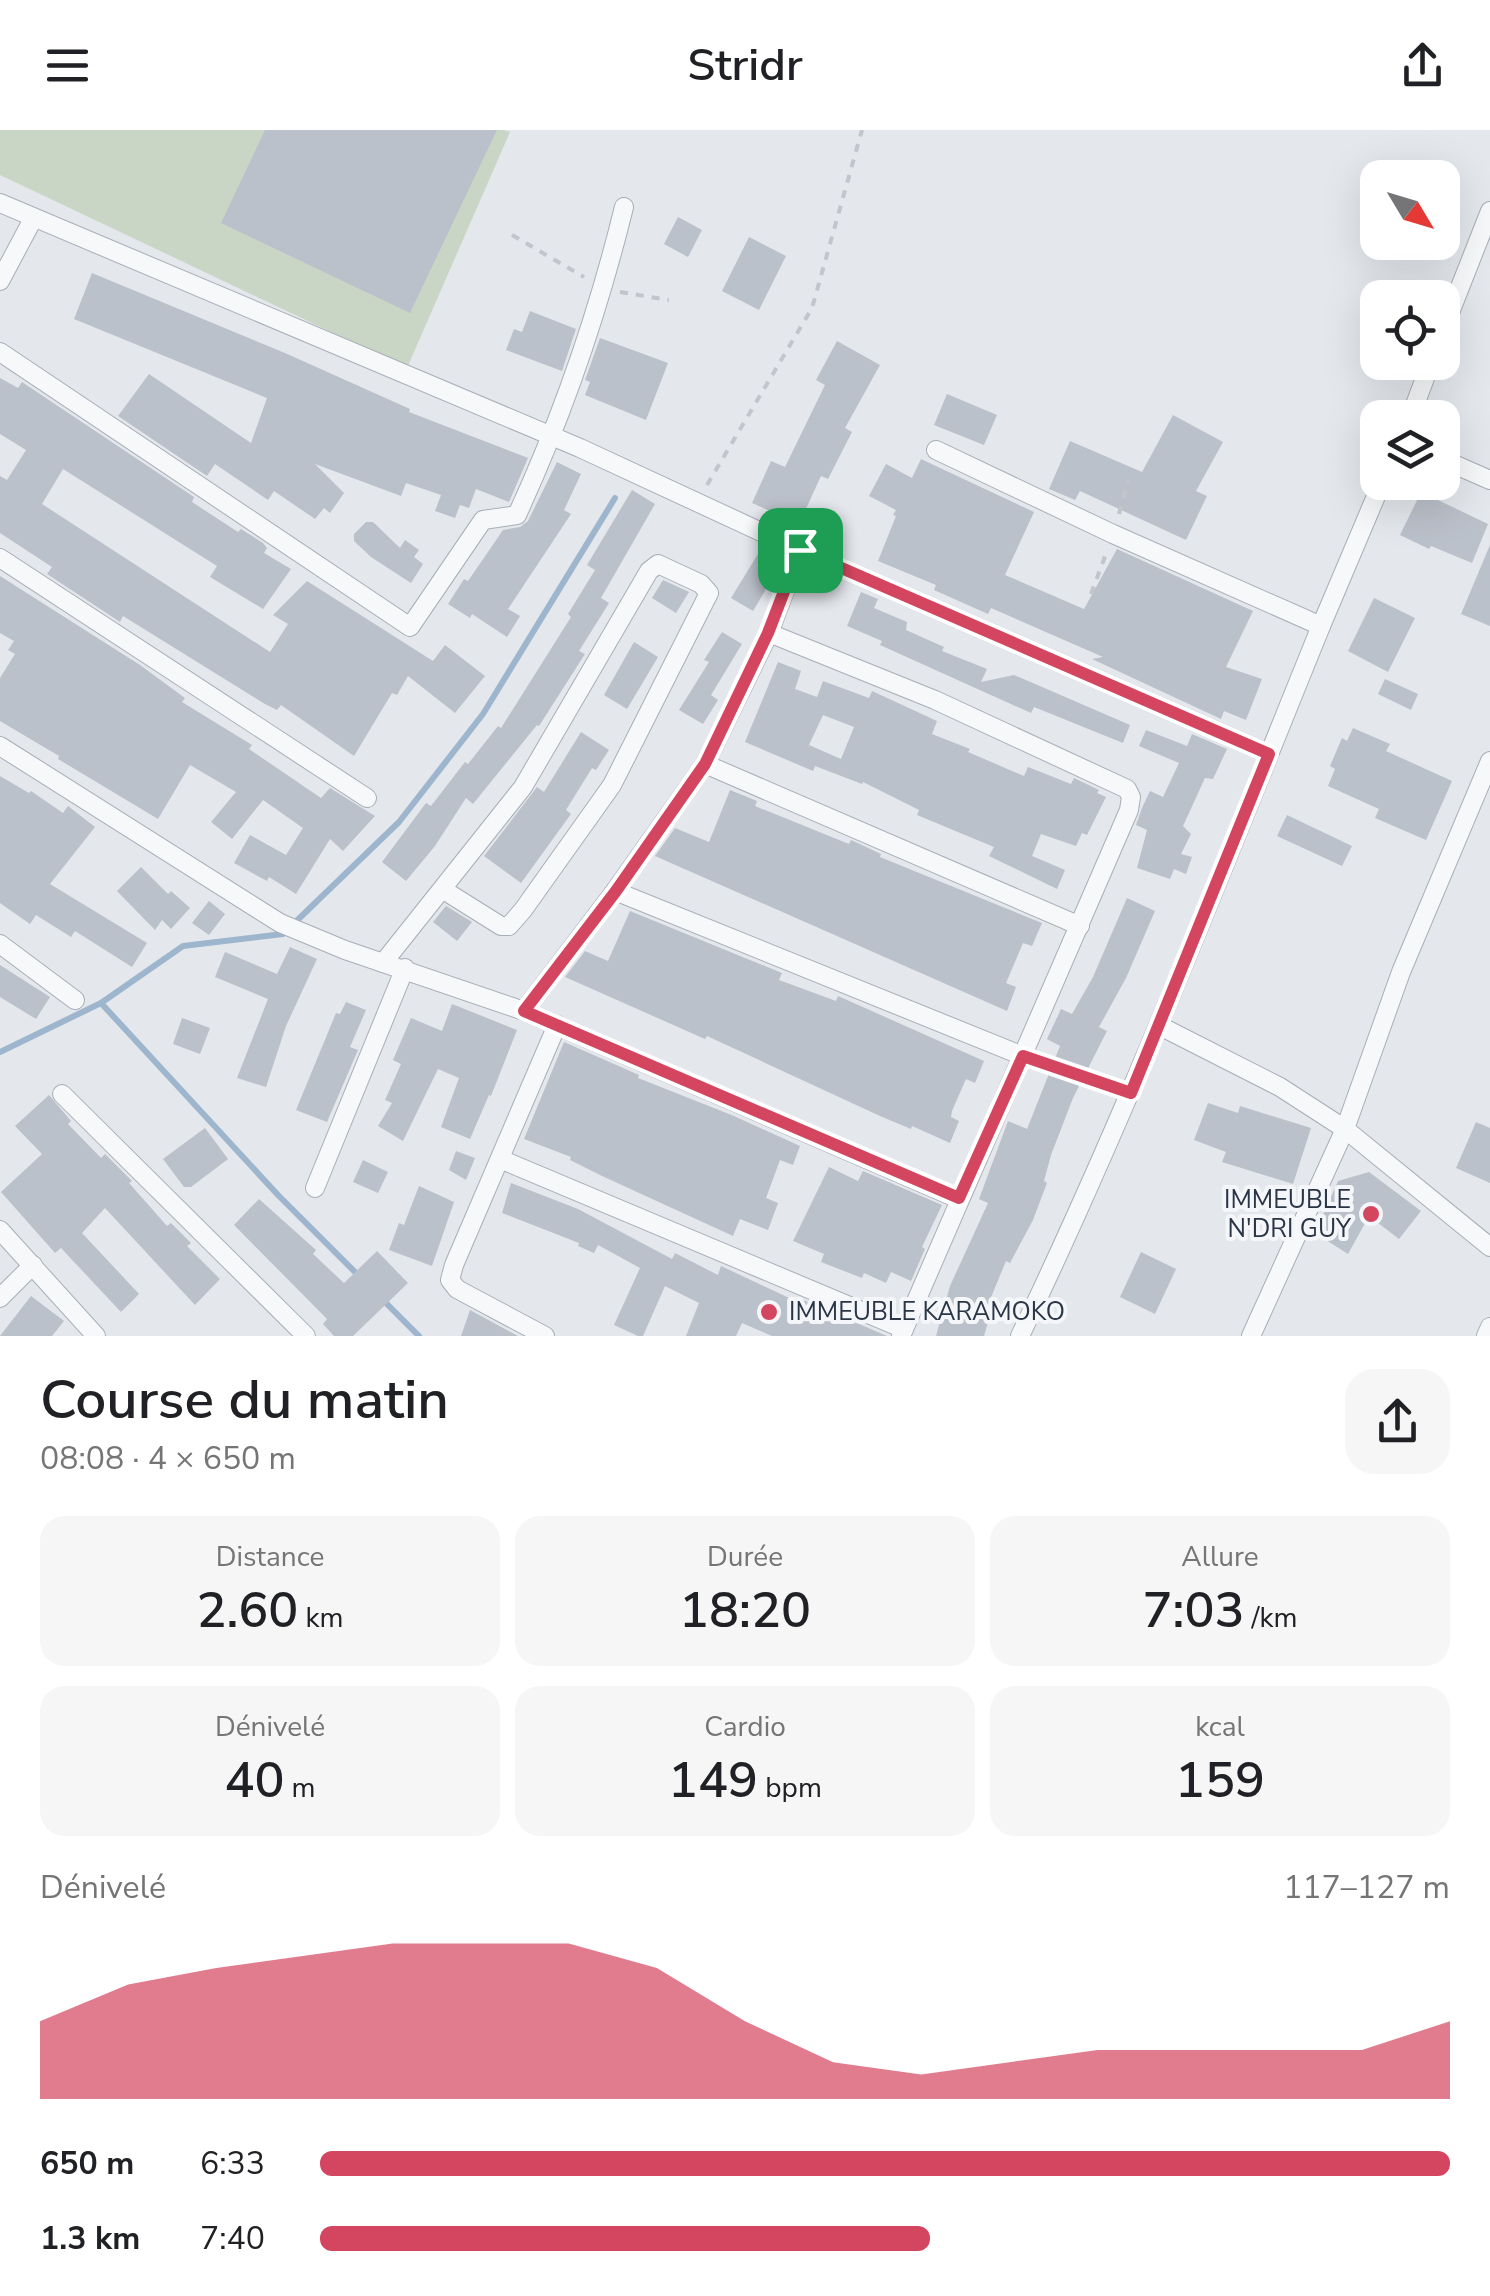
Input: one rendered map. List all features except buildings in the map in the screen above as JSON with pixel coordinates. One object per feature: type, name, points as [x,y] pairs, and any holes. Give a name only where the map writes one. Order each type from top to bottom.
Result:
[{"type":"street","points":[[0,202],[553,437],[800,550],[1269,754]]},
{"type":"street","points":[[0,352],[410,627],[483,520],[517,516],[553,437],[604,289],[624,206]]},
{"type":"street","points":[[1460,287],[1490,211]]},
{"type":"street","points":[[0,281],[33,219]]},
{"type":"street","points":[[936,450],[1321,626]]},
{"type":"street","points":[[1460,466],[1490,480]]},
{"type":"street","points":[[1020,1336],[1085,1201],[1160,1026],[1374,500]]},
{"type":"street","points":[[524,1011],[616,891],[705,764],[768,633],[800,550]]},
{"type":"street","points":[[0,558],[368,798]]},
{"type":"street","points":[[383,962],[523,787],[649,571],[658,564],[701,584],[708,593],[612,785],[523,910],[509,926],[501,926],[442,889]]},
{"type":"street","points":[[500,1158],[902,1332],[1080,926],[1131,797],[1126,789],[935,700],[768,633]]},
{"type":"street","points":[[0,746],[280,923],[345,950],[557,1024],[959,1198]]},
{"type":"street","points":[[1251,1336],[1344,1128],[1402,972],[1490,761]]},
{"type":"street","points":[[705,764],[1080,926]]},
{"type":"street","points":[[616,891],[1023,1056]]},
{"type":"street","points":[[0,944],[75,1000]]},
{"type":"street","points":[[314,1188],[405,968]]},
{"type":"street","points":[[545,1336],[457,1289],[450,1280],[557,1024]]},
{"type":"street","points":[[1160,1026],[1280,1087],[1344,1128],[1490,1247]]},
{"type":"street","points":[[62,1094],[306,1336]]},
{"type":"street","points":[[0,1230],[96,1336]]},
{"type":"street","points":[[0,1298],[34,1265]]},
{"type":"street","points":[[1486,1336],[1490,1327]]},
{"type":"path","points":[[697,502],[812,308],[862,130]]},
{"type":"path","points":[[1023,1056],[1131,1093]]},
{"type":"green space","points":[[0,130],[510,132],[407,368],[0,175]]},
{"type":"waterway","points":[[0,1052],[101,1003],[183,946],[283,934],[399,822],[483,714],[615,498]]},
{"type":"waterway","points":[[101,1003],[278,1195],[358,1275]]},
{"type":"waterway","points":[[381,1298],[419,1336]]},
{"type":"place","name":"IMMEUBLE N'DRI GUY","points":[[1371,1214]]},
{"type":"place","name":"IMMEUBLE KARAMOKO","points":[[769,1312]]},
{"type":"route","points":[[800,550],[1269,754],[1131,1093],[1023,1056],[959,1198],[524,1011],[616,891],[705,764],[768,633],[800,550]]}]
